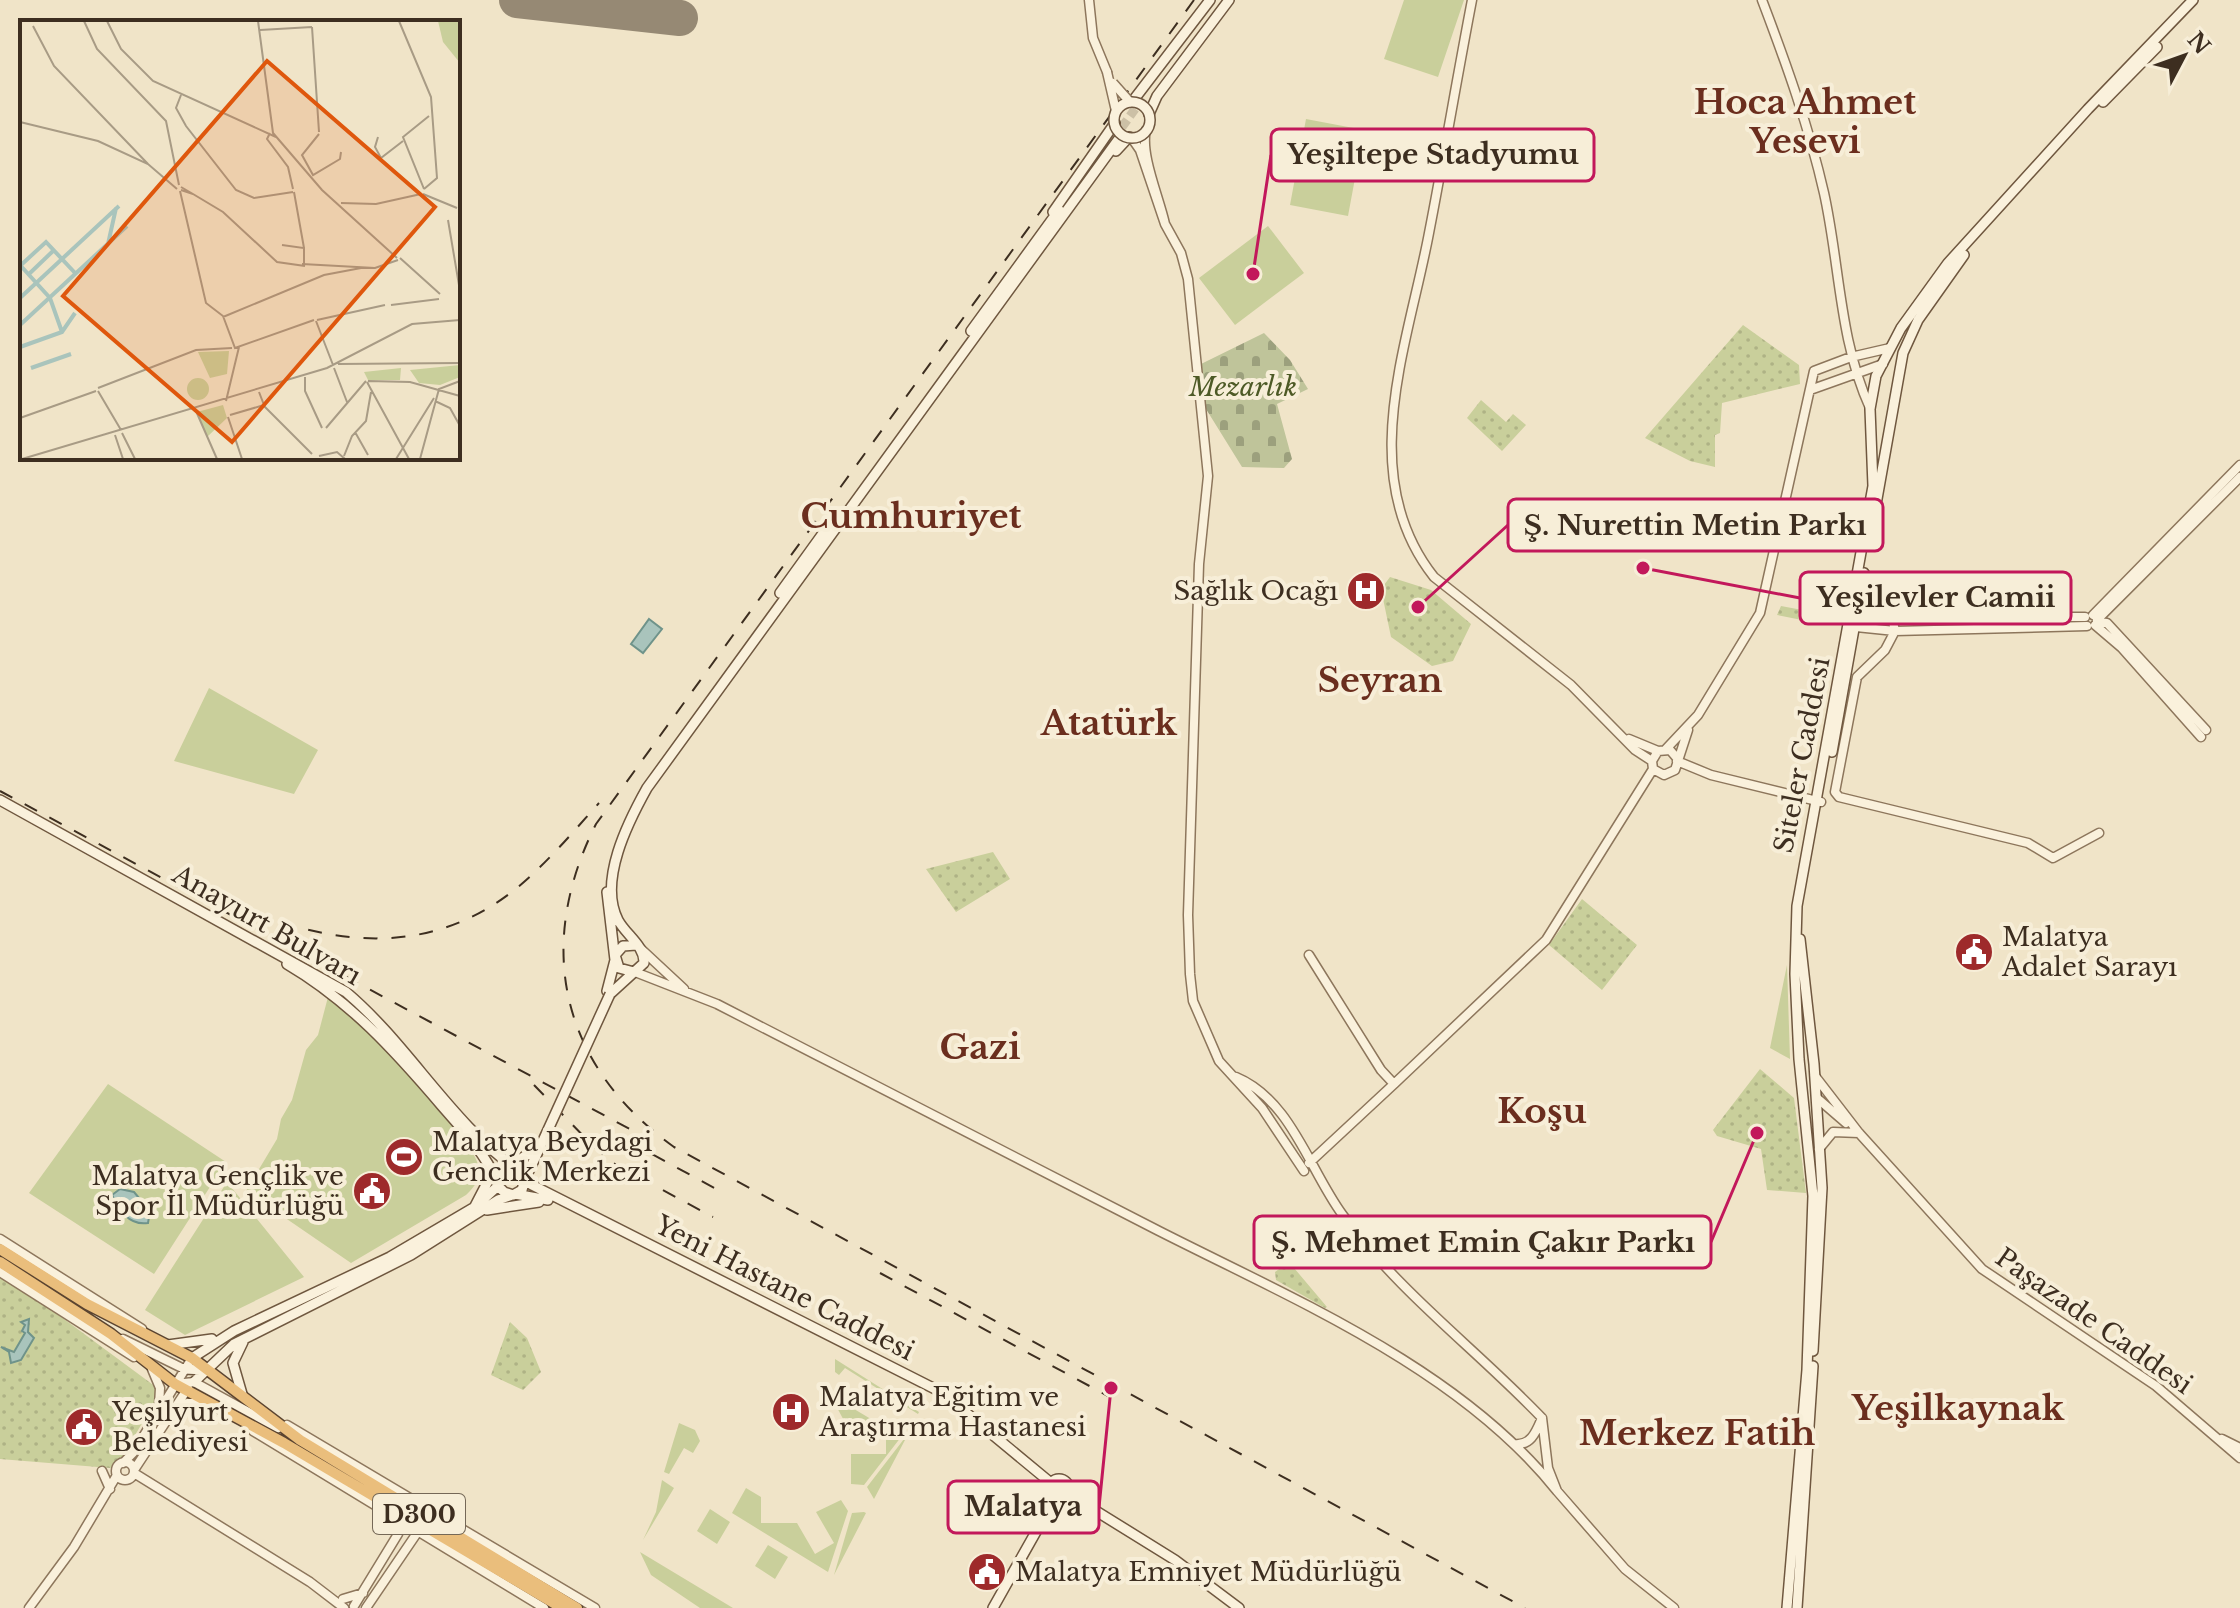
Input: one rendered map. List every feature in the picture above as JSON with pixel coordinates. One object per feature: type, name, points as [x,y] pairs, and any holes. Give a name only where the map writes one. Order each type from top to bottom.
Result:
[{"type":"highway","name":"D300","points":[[0,1249],[87,1304],[190,1357],[300,1440],[577,1608]]},
{"type":"highway","name":"D300","points":[[0,1262],[111,1334],[149,1366],[196,1397],[246,1426],[284,1443],[562,1608]]},
{"type":"highway","points":[[183,1369],[190,1357]]},
{"type":"highway","points":[[196,1397],[199,1384]]},
{"type":"main road","points":[[609,993],[644,963],[639,947],[618,920],[612,895],[619,854],[633,811],[707,703],[1014,278],[1115,123],[1116,111],[1131,102],[1148,84],[1210,0]]},
{"type":"main road","points":[[1014,278],[1130,137],[1146,130],[1149,99],[1219,0]]},
{"type":"main road","points":[[1149,99],[1229,0]]},
{"type":"main road","name":"Siteler Caddesi","points":[[1787,1608],[1807,1370],[1813,1223],[1802,1080],[1796,922],[1800,883],[1819,803],[1873,486],[1870,409],[1876,376],[1919,301],[1948,263],[2088,109],[2193,0]]},
{"type":"main road","name":"Siteler Caddesi","points":[[1797,1608],[1821,1237],[1817,1098],[1799,932],[1801,896],[1856,627],[1903,353],[1912,330],[1959,260],[2200,0]]},
{"type":"main road","points":[[1131,102],[1142,105],[1149,114]]},
{"type":"main road","points":[[1115,123],[1121,133],[1130,137]]},
{"type":"main road","points":[[199,1384],[225,1350],[411,1255],[469,1217],[522,1190],[535,1153],[609,993],[615,960],[607,892],[627,810],[653,768],[1116,139]]},
{"type":"main road","points":[[1890,348],[1903,353]]},
{"type":"main road","points":[[1883,364],[1900,367]]},
{"type":"main road","name":"Anayurt Bulvarı","points":[[0,800],[346,992],[481,1139],[511,1167]]},
{"type":"main road","name":"Anayurt Bulvarı","points":[[0,807],[322,985],[399,1055],[489,1161],[498,1183]]},
{"type":"main road","points":[[615,960],[623,946],[639,947]]},
{"type":"main road","points":[[615,960],[622,971],[635,972]]},
{"type":"main road","points":[[1802,1080],[1816,1081]]},
{"type":"main road","points":[[1802,1080],[1817,1098]]},
{"type":"main road","points":[[190,1357],[234,1331],[390,1257],[475,1207],[498,1183],[502,1170],[535,1153]]},
{"type":"main road","points":[[475,1207],[488,1181],[489,1161]]},
{"type":"main road","points":[[511,1167],[521,1172],[525,1179]]},
{"type":"main road","name":"Yeni Hastane Caddesi","points":[[525,1179],[545,1193],[941,1392],[1003,1439],[1051,1483]]},
{"type":"main road","points":[[498,1183],[504,1192],[515,1194]]},
{"type":"main road","name":"Yeni Hastane Caddesi","points":[[515,1194],[537,1196],[611,1224]]},
{"type":"main road","points":[[469,1217],[523,1202],[559,1204]]},
{"type":"main road","points":[[163,1343],[191,1344],[234,1331]]},
{"type":"main road","points":[[242,1394],[233,1363],[246,1338]]},
{"type":"main road","points":[[183,1369],[196,1372],[208,1369]]},
{"type":"main road","points":[[1055,1498],[1049,1492],[1051,1483],[1059,1479],[1065,1481],[1067,1493],[1175,1560],[1239,1608]]},
{"type":"main road","points":[[993,1608],[1055,1498],[1067,1493]]},
{"type":"street","points":[[1089,0],[1093,38],[1121,96],[1131,102]]},
{"type":"street","points":[[1472,0],[1429,234],[1401,352],[1390,443],[1397,500],[1418,557],[1434,577],[1571,685],[1664,775]]},
{"type":"street","points":[[1762,0],[1810,137],[1826,207],[1854,373],[1870,409]]},
{"type":"street","points":[[1107,72],[1116,111]]},
{"type":"street","points":[[1146,130],[1143,147],[1151,177],[1165,224],[1181,253],[1188,279],[1208,476],[1199,564],[1188,915],[1193,1001],[1219,1061],[1235,1077],[1254,1085],[1272,1101],[1306,1167],[1387,1271],[1542,1418],[1544,1449],[1557,1491]]},
{"type":"street","points":[[1130,137],[1151,177]]},
{"type":"street","points":[[1641,791],[1676,763],[1687,734],[1760,613],[1814,371],[1851,357],[1890,348]]},
{"type":"street","points":[[1810,390],[1883,364]]},
{"type":"street","points":[[2092,621],[2240,465]]},
{"type":"street","points":[[1856,627],[1895,631],[2092,621],[2240,477]]},
{"type":"street","points":[[2099,833],[2053,858],[2028,843],[1839,797],[1835,786],[1857,677],[1885,650],[1895,631],[1892,617],[2092,621],[2204,733]]},
{"type":"street","points":[[1306,1167],[1546,940],[1641,791],[1662,750],[1687,734]]},
{"type":"street","points":[[1624,737],[1662,750],[1676,763],[1698,771],[1819,803]]},
{"type":"street","points":[[639,947],[687,992]]},
{"type":"street","points":[[1309,955],[1381,1070],[1394,1084]]},
{"type":"street","points":[[635,972],[687,992],[811,1051],[1345,1325],[1412,1367],[1528,1457],[1625,1569],[1674,1608]]},
{"type":"street","name":"Paşazade Caddesi","points":[[1816,1081],[1982,1269],[2025,1301],[2071,1327],[2156,1386],[2211,1433]]},
{"type":"street","name":"Paşazade Caddesi","points":[[1817,1098],[1859,1133]]},
{"type":"street","points":[[1818,1154],[1827,1135],[1833,1132],[1859,1133]]},
{"type":"street","points":[[0,1239],[163,1343]]},
{"type":"street","points":[[0,1272],[149,1366],[160,1388],[157,1414]]},
{"type":"street","points":[[29,1608],[121,1473],[183,1369],[111,1334]]},
{"type":"street","points":[[175,1384],[199,1384],[300,1440]]},
{"type":"street","points":[[134,1472],[185,1390],[199,1384]]},
{"type":"street","points":[[168,1414],[187,1403],[207,1403]]},
{"type":"street","points":[[266,1413],[595,1608]]},
{"type":"street","points":[[1510,1444],[1523,1445],[1530,1440],[1542,1418]]},
{"type":"street","points":[[246,1426],[544,1608]]},
{"type":"street","points":[[2211,1433],[2240,1448]]},
{"type":"street","points":[[2211,1433],[2240,1458]]},
{"type":"street","points":[[1528,1457],[1537,1456],[1544,1449]]},
{"type":"street","points":[[121,1473],[131,1465],[134,1472],[149,1484]]},
{"type":"street","points":[[110,1489],[102,1471],[134,1472]]},
{"type":"street","points":[[121,1473],[193,1507],[351,1606]]},
{"type":"street","points":[[351,1606],[364,1592],[398,1534],[397,1521]]},
{"type":"street","points":[[351,1606],[417,1533]]},
{"type":"green space","points":[[1404,0],[1464,0],[1438,77],[1384,59]]},
{"type":"green space","points":[[1306,119],[1364,130],[1348,216],[1290,205]]},
{"type":"green space","points":[[1268,226],[1304,273],[1235,325],[1199,278]]},
{"type":"green space","points":[[1743,325],[1799,365],[1800,384],[1722,403],[1720,433],[1715,435],[1715,467],[1690,461],[1645,438]]},
{"type":"green space","name":"Mezarlık","points":[[1264,333],[1290,360],[1308,389],[1277,404],[1292,459],[1284,468],[1242,467],[1206,409],[1201,364]]},
{"type":"green space","points":[[1481,400],[1506,422],[1513,414],[1526,425],[1502,451],[1467,418]]},
{"type":"green space","points":[[1390,577],[1431,590],[1471,624],[1453,661],[1432,666],[1391,637],[1381,589]]},
{"type":"green space","points":[[1781,606],[1813,612],[1812,622],[1777,615]]},
{"type":"green space","points":[[209,688],[318,750],[294,794],[174,761]]},
{"type":"green space","points":[[993,852],[1010,879],[956,912],[926,869]]},
{"type":"green space","points":[[1582,899],[1637,945],[1602,990],[1549,945]]},
{"type":"green space","points":[[1787,965],[1790,1059],[1770,1048]]},
{"type":"green space","points":[[328,997],[364,1022],[410,1070],[463,1137],[479,1168],[478,1180],[466,1195],[351,1263],[246,1191],[277,1139],[306,1050],[318,1035]]},
{"type":"green space","points":[[1760,1069],[1794,1098],[1806,1193],[1767,1190],[1761,1149],[1717,1136],[1713,1130]]},
{"type":"green space","points":[[108,1084],[226,1162],[154,1274],[29,1193]]},
{"type":"green space","points":[[227,1182],[304,1277],[185,1335],[145,1310]]},
{"type":"green space","points":[[1289,1262],[1327,1307],[1276,1280],[1275,1272]]},
{"type":"green space","points":[[0,1277],[22,1288],[156,1387],[157,1398],[118,1464],[110,1468],[0,1459]]},
{"type":"green space","points":[[510,1322],[527,1338],[541,1372],[523,1390],[491,1375]]},
{"type":"green space","points":[[835,1359],[918,1414],[845,1368],[839,1375],[835,1372]]},
{"type":"green space","points":[[834,1397],[901,1437],[864,1485],[851,1484],[851,1454],[886,1454],[886,1433],[850,1432]]},
{"type":"green space","points":[[679,1423],[695,1430],[700,1441],[693,1453],[684,1448],[669,1474],[664,1472]]},
{"type":"green space","points":[[905,1440],[874,1499],[867,1487]]},
{"type":"green space","points":[[662,1480],[674,1488],[643,1540],[656,1512]]},
{"type":"green space","points":[[746,1488],[761,1497],[761,1523],[797,1523],[815,1554],[834,1543],[816,1512],[841,1500],[848,1511],[828,1572],[732,1513]]},
{"type":"green space","points":[[710,1509],[730,1522],[717,1544],[697,1531]]},
{"type":"green space","points":[[852,1513],[866,1513],[834,1575]]},
{"type":"green space","points":[[768,1545],[788,1557],[775,1579],[755,1566]]},
{"type":"green space","points":[[640,1552],[733,1608],[700,1608],[651,1575]]},
{"type":"water","points":[[649,619],[662,629],[643,653],[631,644]]},
{"type":"water","points":[[120,1189],[134,1192],[150,1211],[148,1223],[135,1222],[121,1211],[112,1195]]},
{"type":"water","points":[[29,1319],[28,1332],[34,1338],[21,1360],[11,1363],[9,1352],[1,1347],[14,1352],[25,1333],[22,1331],[25,1325],[21,1322]]},
{"type":"runway","points":[[517,0],[680,18]]},
{"type":"tunnel","points":[[1114,138],[1143,98]]},
{"type":"railway","points":[[1194,0],[596,824],[577,870],[566,915],[564,959],[569,1001],[583,1042],[605,1080],[636,1115],[674,1147],[1525,1608]]},
{"type":"railway","points":[[0,791],[652,1141]]},
{"type":"railway","points":[[229,902],[266,917],[340,936],[377,938],[413,935],[449,926],[484,910],[518,887],[599,803]]},
{"type":"railway","points":[[534,1085],[593,1146],[616,1165],[713,1217]]},
{"type":"railway","points":[[628,1141],[718,1190]]},
{"type":"railway","points":[[880,1273],[1108,1396]]},
{"type":"place","name":"Yeşiltepe Stadyumu","points":[[1253,274]]},
{"type":"place","name":"Yeşilevler Camii","points":[[1643,568]]},
{"type":"place","name":"Sağlık Ocağı","points":[[1366,591]]},
{"type":"place","name":"Ş. Nurettin Metin Parkı","points":[[1418,607]]},
{"type":"place","name":"Malatya Adalet Sarayı","points":[[1974,952]]},
{"type":"place","name":"Ş. Mehmet Emin Çakır Parkı","points":[[1757,1133]]},
{"type":"place","name":"Malatya Beydagi Genclik Merkezi","points":[[404,1157]]},
{"type":"place","name":"Malatya Gençlik ve Spor İl Müdürlüğü","points":[[372,1191]]},
{"type":"place","name":"Malatya","points":[[1111,1388]]},
{"type":"place","name":"Malatya Eğitim ve Araştırma Hastanesi","points":[[791,1412]]},
{"type":"place","name":"Yeşilyurt Belediyesi","points":[[84,1427]]},
{"type":"place","name":"Malatya Emniyet Müdürlüğü","points":[[987,1572]]},
{"type":"district","name":"Hoca Ahmet Yesevi","points":[[1805,122]]},
{"type":"district","name":"Cumhuriyet","points":[[911,516]]},
{"type":"district","name":"Seyran","points":[[1380,680]]},
{"type":"district","name":"Atatürk","points":[[1109,723]]},
{"type":"district","name":"Gazi","points":[[980,1047]]},
{"type":"district","name":"Koşu","points":[[1542,1111]]},
{"type":"district","name":"Yeşilkaynak","points":[[1958,1408]]},
{"type":"district","name":"Merkez Fatih","points":[[1697,1433]]}]
